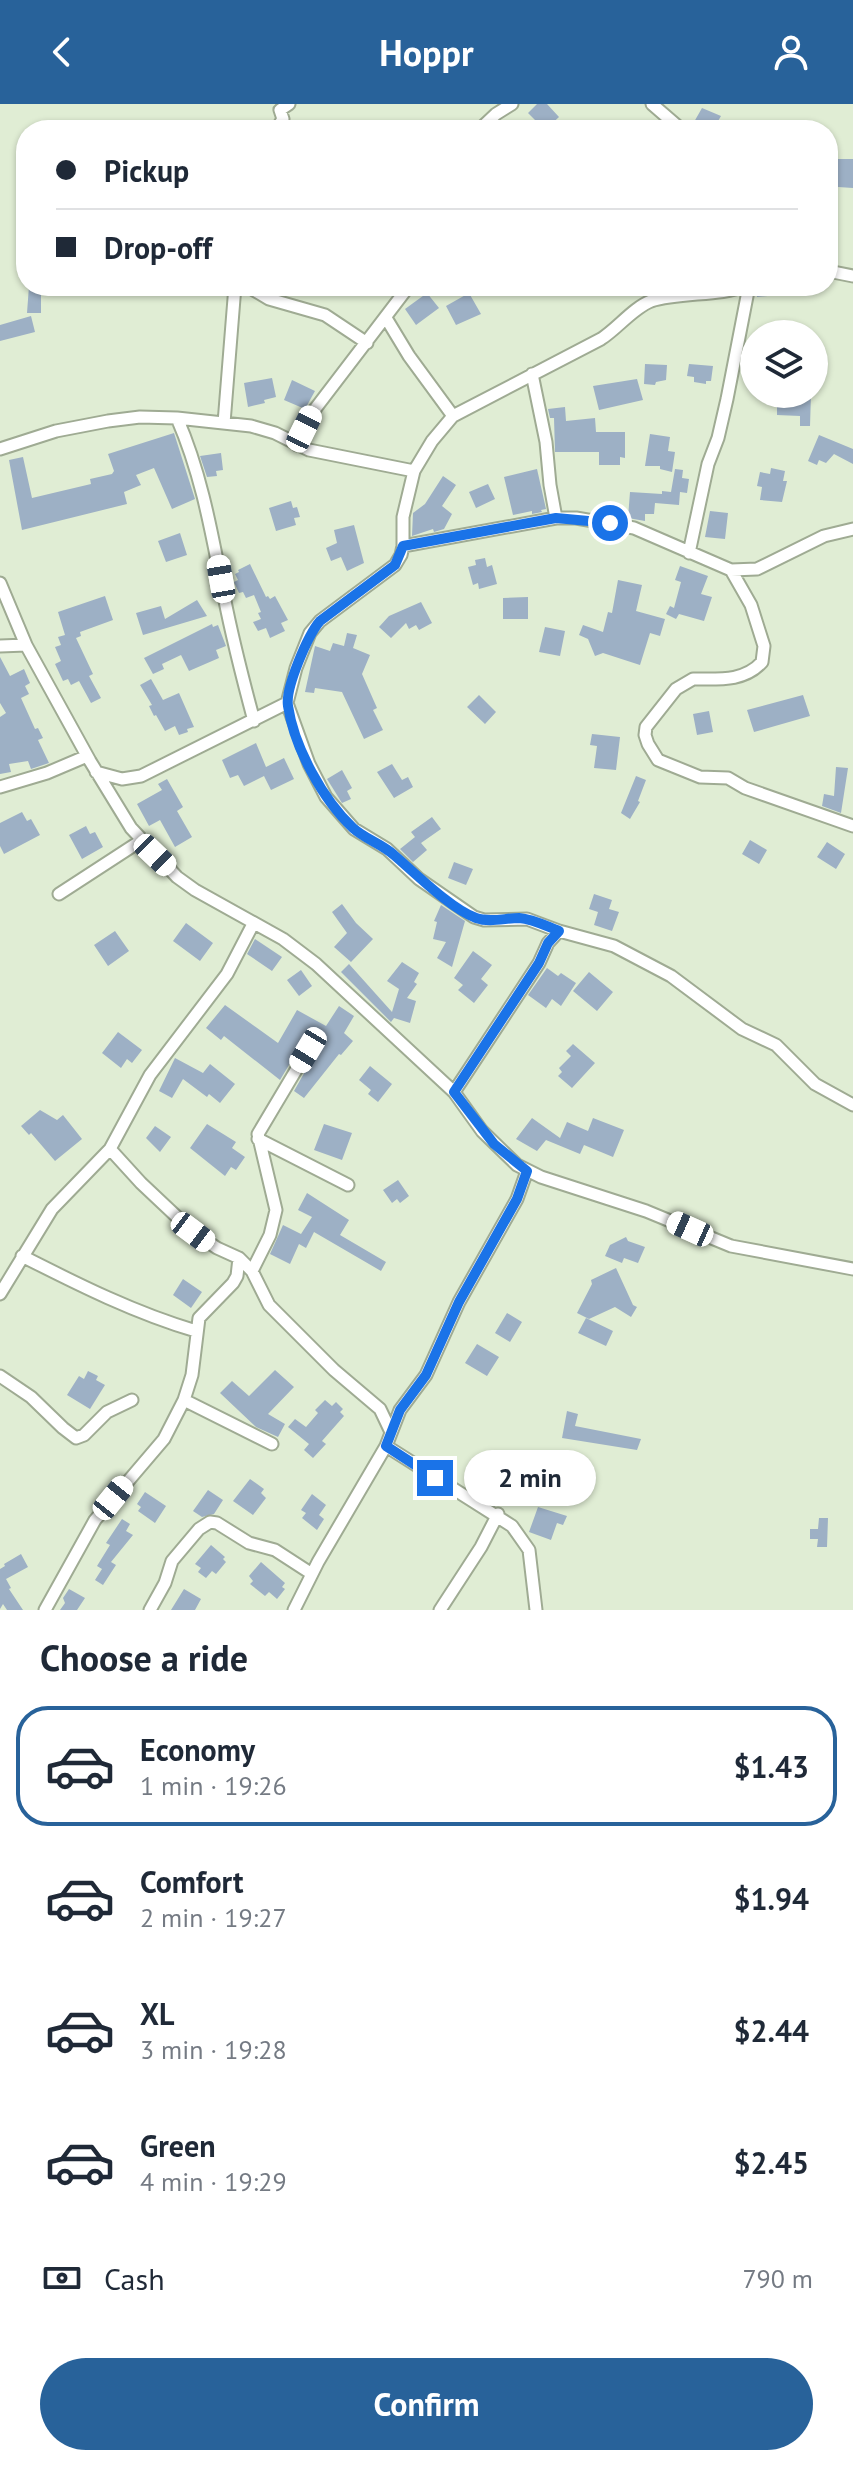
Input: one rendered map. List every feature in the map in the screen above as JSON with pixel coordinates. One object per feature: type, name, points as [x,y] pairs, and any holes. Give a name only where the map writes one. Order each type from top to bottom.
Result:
[{"type":"street","points":[[282,120],[280,110],[289,104]]},
{"type":"street","points":[[490,120],[512,104]]},
{"type":"street","points":[[652,104],[670,120]]},
{"type":"street","points":[[224,423],[234,296]]},
{"type":"street","points":[[264,296],[325,315],[367,343]]},
{"type":"street","points":[[297,445],[312,413],[402,296]]},
{"type":"street","points":[[673,296],[647,303],[616,330],[453,416],[432,441],[414,471],[403,517],[403,546],[395,565],[326,616],[310,633],[287,703],[309,764],[326,797],[354,829],[387,849],[419,879],[474,917],[484,920],[527,919],[614,946],[652,965],[703,998],[742,1029],[776,1045],[815,1084],[853,1105]]},
{"type":"street","points":[[689,553],[708,464],[727,399],[745,296]]},
{"type":"street","points":[[386,318],[409,356],[453,416]]},
{"type":"street","points":[[532,374],[546,442],[556,518]]},
{"type":"street","points":[[0,449],[56,431],[108,421],[140,417],[177,418],[251,426],[324,454],[414,471]]},
{"type":"street","points":[[177,418],[190,448],[210,519],[224,598],[254,721]]},
{"type":"street","points":[[403,546],[556,518],[576,518],[634,528],[731,570],[757,569],[824,536],[853,529]]},
{"type":"street","points":[[731,570],[756,618],[764,646],[762,662],[748,674],[736,678],[693,679],[676,689],[650,720],[645,731],[648,744],[662,764],[700,777],[728,778],[745,788],[853,826]]},
{"type":"street","points":[[0,583],[26,645],[96,772],[131,828],[177,877],[303,953],[454,1092],[494,1144],[527,1171],[646,1211],[731,1246],[853,1269]]},
{"type":"street","points":[[0,646],[26,645]]},
{"type":"street","points":[[96,772],[122,779],[141,776],[287,703]]},
{"type":"street","points":[[0,787],[47,773],[87,756]]},
{"type":"street","points":[[59,894],[142,840]]},
{"type":"street","points":[[0,1294],[52,1209],[110,1149],[150,1075],[227,974],[253,924]]},
{"type":"street","points":[[454,1092],[539,963],[548,943],[559,931]]},
{"type":"street","points":[[252,1271],[270,1235],[276,1210],[258,1139],[259,1129],[308,1050]]},
{"type":"street","points":[[258,1139],[348,1185]]},
{"type":"street","points":[[110,1149],[193,1232],[239,1258],[252,1271],[269,1305],[334,1370],[380,1409],[390,1430]]},
{"type":"street","points":[[294,1610],[386,1446],[400,1410],[426,1375],[459,1302],[517,1199],[527,1171]]},
{"type":"street","points":[[22,1256],[95,1293],[161,1321],[196,1331]]},
{"type":"street","points":[[45,1610],[86,1534],[131,1475],[159,1446],[184,1400],[192,1375],[196,1331],[202,1314],[233,1283],[239,1258]]},
{"type":"street","points":[[0,1376],[31,1397],[76,1438],[84,1435],[107,1412],[132,1400]]},
{"type":"street","points":[[184,1400],[272,1444]]},
{"type":"street","points":[[386,1446],[498,1514],[512,1526],[529,1550],[536,1610]]},
{"type":"street","points":[[440,1610],[481,1547],[498,1514]]},
{"type":"street","points":[[150,1610],[165,1583],[172,1561],[199,1529],[210,1522],[249,1543],[275,1550],[312,1574]]},
{"type":"building","points":[[537,104],[547,104],[559,117],[556,120],[535,120],[528,113]]},
{"type":"building","points":[[702,108],[721,116],[719,120],[695,120]]},
{"type":"building","points":[[838,159],[853,159],[853,188],[838,187]]},
{"type":"building","points":[[28,296],[41,296],[41,313],[27,313]]},
{"type":"building","points":[[423,296],[429,296],[439,308],[416,325],[405,309]]},
{"type":"building","points":[[464,296],[471,296],[481,314],[456,325],[446,306]]},
{"type":"building","points":[[31,316],[35,332],[0,341],[0,325]]},
{"type":"building","points":[[645,364],[667,365],[666,380],[655,385],[644,384]]},
{"type":"building","points":[[689,364],[713,366],[711,381],[706,381],[706,384],[694,382],[694,377],[687,376]]},
{"type":"building","points":[[272,378],[276,397],[248,407],[244,383]]},
{"type":"building","points":[[637,379],[643,400],[599,410],[593,386]]},
{"type":"building","points":[[292,380],[315,391],[305,409],[284,400]]},
{"type":"building","points":[[565,407],[566,421],[595,418],[596,432],[625,432],[625,458],[620,457],[620,465],[599,465],[599,452],[555,452],[554,418],[550,418],[548,409]]},
{"type":"building","points":[[777,408],[811,408],[810,426],[800,426],[800,416],[777,415]]},
{"type":"building","points":[[174,433],[195,499],[172,509],[154,468],[136,475],[141,485],[124,492],[127,504],[22,530],[9,460],[23,457],[32,498],[91,484],[90,479],[114,471],[108,454]]},
{"type":"building","points":[[650,434],[670,437],[668,451],[675,452],[672,472],[660,469],[660,466],[645,466]]},
{"type":"building","points":[[819,435],[853,449],[853,464],[834,454],[826,463],[819,460],[817,465],[808,461]]},
{"type":"building","points":[[221,453],[223,470],[216,471],[217,476],[207,477],[200,456]]},
{"type":"building","points":[[771,468],[785,471],[783,481],[787,481],[782,502],[760,500],[762,487],[757,486],[760,472],[770,474]]},
{"type":"building","points":[[537,469],[546,509],[532,514],[532,511],[513,515],[504,477]]},
{"type":"building","points":[[675,469],[683,470],[682,478],[689,479],[687,493],[680,492],[679,505],[655,503],[654,514],[645,514],[645,521],[628,518],[630,492],[671,492]]},
{"type":"building","points":[[443,476],[456,485],[442,506],[452,514],[444,529],[412,536],[413,513],[425,504]]},
{"type":"building","points":[[488,484],[495,499],[476,508],[469,492]]},
{"type":"building","points":[[291,501],[300,517],[294,518],[296,525],[276,531],[269,508]]},
{"type":"building","points":[[710,511],[728,513],[725,539],[705,537]]},
{"type":"building","points":[[354,525],[364,563],[347,571],[341,557],[331,561],[326,548],[337,543],[334,530]]},
{"type":"building","points":[[180,533],[187,555],[166,562],[158,541]]},
{"type":"building","points":[[485,558],[487,567],[492,565],[497,584],[479,589],[478,583],[473,585],[468,567],[476,565],[475,560]]},
{"type":"building","points":[[250,564],[266,597],[270,599],[275,596],[288,620],[281,623],[285,631],[270,638],[266,628],[258,631],[253,622],[261,619],[254,595],[246,598],[243,592],[239,593],[234,582],[238,580],[235,574],[238,570]]},
{"type":"building","points":[[680,566],[708,576],[701,594],[712,597],[704,621],[679,614],[676,619],[666,614],[670,606],[674,608],[681,582],[675,580]]},
{"type":"building","points":[[618,580],[642,585],[636,611],[665,619],[660,636],[650,633],[640,665],[603,653],[595,656],[588,639],[579,635],[583,625],[603,632],[608,612],[612,613]]},
{"type":"building","points":[[105,596],[113,620],[80,632],[81,636],[76,638],[93,674],[89,676],[101,698],[91,703],[79,681],[71,685],[68,679],[63,681],[55,664],[61,661],[55,647],[61,645],[58,637],[65,635],[58,612]]},
{"type":"building","points":[[528,597],[528,619],[503,619],[503,598]]},
{"type":"building","points":[[197,600],[207,616],[143,635],[136,613],[161,606],[165,619]]},
{"type":"building","points":[[421,602],[432,623],[419,630],[416,625],[409,629],[406,623],[391,638],[379,627],[389,616]]},
{"type":"building","points":[[212,624],[213,627],[218,625],[226,646],[216,650],[219,658],[189,671],[181,655],[162,664],[164,669],[153,674],[144,658]]},
{"type":"building","points":[[545,627],[565,631],[560,656],[539,652]]},
{"type":"building","points":[[347,633],[357,635],[353,648],[370,655],[362,674],[383,730],[364,739],[342,692],[315,688],[314,693],[305,692],[315,646],[330,651],[333,643],[344,646]]},
{"type":"building","points":[[0,657],[10,676],[24,669],[30,683],[25,686],[29,694],[21,698],[35,729],[38,728],[43,738],[38,740],[49,763],[31,769],[28,761],[9,764],[11,772],[0,774],[0,717],[6,713],[0,703]]},
{"type":"building","points":[[151,679],[163,700],[179,693],[194,727],[187,729],[188,732],[179,735],[175,726],[165,731],[154,716],[149,706],[152,705],[140,685]]},
{"type":"building","points":[[479,695],[496,712],[485,724],[467,707]]},
{"type":"building","points":[[803,695],[810,716],[754,732],[747,710]]},
{"type":"building","points":[[709,711],[713,732],[697,735],[693,714]]},
{"type":"building","points":[[592,734],[620,737],[616,770],[594,768],[597,746],[590,745]]},
{"type":"building","points":[[256,743],[266,767],[284,758],[294,779],[271,790],[264,776],[244,786],[238,775],[230,778],[222,760]]},
{"type":"building","points":[[392,764],[402,780],[408,777],[413,787],[394,798],[377,772]]},
{"type":"building","points":[[836,767],[848,768],[841,813],[822,806],[824,794],[834,796]]},
{"type":"building","points":[[342,770],[352,788],[347,791],[351,799],[342,803],[327,779]]},
{"type":"building","points":[[636,776],[646,780],[640,802],[630,819],[621,813]]},
{"type":"building","points":[[167,779],[183,807],[177,811],[192,837],[175,847],[160,820],[149,826],[137,804],[162,790],[158,784]]},
{"type":"building","points":[[22,812],[27,821],[31,819],[40,835],[4,854],[0,846],[0,823]]},
{"type":"building","points":[[432,817],[441,829],[421,843],[427,850],[413,862],[400,849],[415,837],[411,832]]},
{"type":"building","points":[[86,826],[90,834],[95,832],[103,847],[82,859],[69,835]]},
{"type":"building","points":[[750,840],[767,850],[759,864],[742,854]]},
{"type":"building","points":[[827,842],[845,854],[836,869],[817,857]]},
{"type":"building","points":[[454,862],[473,869],[466,885],[448,878]]},
{"type":"building","points":[[594,894],[612,900],[609,909],[619,912],[612,931],[594,925],[598,912],[589,909]]},
{"type":"building","points":[[342,904],[373,939],[351,962],[334,947],[347,933],[332,912]]},
{"type":"building","points":[[441,905],[465,921],[452,967],[437,958],[446,942],[433,939],[437,922],[434,921]]},
{"type":"building","points":[[186,923],[213,943],[200,961],[173,941]]},
{"type":"building","points":[[115,931],[129,951],[108,966],[94,945]]},
{"type":"building","points":[[255,939],[282,957],[272,971],[247,954]]},
{"type":"building","points":[[473,951],[492,965],[481,979],[488,985],[474,1003],[458,990],[463,985],[454,978]]},
{"type":"building","points":[[402,962],[419,973],[414,982],[417,984],[407,998],[416,1001],[410,1023],[394,1018],[391,1022],[341,972],[349,964],[392,1012],[399,989],[387,981]]},
{"type":"building","points":[[547,968],[576,983],[561,1006],[552,999],[546,1008],[528,995]]},
{"type":"building","points":[[301,970],[312,986],[299,996],[287,980]]},
{"type":"building","points":[[589,972],[613,992],[597,1011],[573,991]]},
{"type":"building","points":[[225,1005],[278,1043],[297,1010],[326,1026],[339,1006],[354,1016],[344,1033],[353,1041],[304,1098],[294,1091],[315,1054],[315,1045],[309,1042],[301,1045],[280,1080],[224,1036],[221,1040],[206,1028]]},
{"type":"building","points":[[118,1032],[142,1050],[132,1063],[127,1059],[121,1068],[102,1053]]},
{"type":"building","points":[[573,1044],[595,1063],[572,1088],[558,1076],[562,1072],[559,1068],[571,1056],[566,1051]]},
{"type":"building","points":[[175,1058],[203,1073],[210,1064],[235,1084],[220,1103],[183,1079],[172,1098],[159,1091]]},
{"type":"building","points":[[370,1066],[392,1084],[378,1102],[368,1094],[371,1090],[359,1080]]},
{"type":"building","points":[[40,1110],[57,1120],[63,1115],[82,1139],[55,1161],[21,1126]]},
{"type":"building","points":[[532,1118],[560,1138],[567,1122],[588,1131],[593,1118],[624,1130],[613,1157],[584,1145],[580,1154],[546,1140],[537,1151],[516,1139]]},
{"type":"building","points":[[207,1124],[236,1142],[232,1148],[245,1157],[236,1170],[231,1167],[225,1176],[190,1148]]},
{"type":"building","points":[[324,1124],[352,1133],[342,1160],[314,1150]]},
{"type":"building","points":[[155,1126],[171,1137],[160,1152],[146,1138]]},
{"type":"building","points":[[398,1180],[409,1196],[400,1203],[397,1199],[392,1203],[383,1190]]},
{"type":"building","points":[[307,1193],[349,1220],[340,1235],[386,1262],[381,1271],[314,1232],[306,1248],[299,1244],[290,1264],[270,1254],[283,1225],[301,1234],[312,1217],[298,1210]]},
{"type":"building","points":[[626,1237],[628,1241],[645,1247],[638,1263],[624,1258],[622,1263],[605,1256],[610,1245]]},
{"type":"building","points":[[616,1268],[633,1305],[637,1307],[631,1317],[615,1307],[589,1319],[577,1313],[592,1284],[591,1280]]},
{"type":"building","points":[[183,1279],[202,1292],[191,1308],[173,1295]]},
{"type":"building","points":[[507,1313],[522,1322],[510,1342],[495,1333]]},
{"type":"building","points":[[586,1318],[613,1331],[606,1346],[578,1333]]},
{"type":"building","points":[[477,1344],[499,1357],[487,1376],[465,1363]]},
{"type":"building","points":[[275,1370],[294,1387],[268,1414],[285,1424],[278,1437],[256,1427],[220,1393],[232,1381],[249,1396]]},
{"type":"building","points":[[88,1371],[98,1376],[96,1380],[105,1385],[90,1409],[67,1395],[79,1376],[84,1379]]},
{"type":"building","points":[[325,1400],[332,1406],[336,1402],[343,1409],[340,1412],[344,1416],[322,1441],[326,1444],[313,1458],[304,1450],[309,1444],[288,1427],[295,1419],[306,1427],[318,1413],[315,1410]]},
{"type":"building","points":[[567,1411],[578,1414],[575,1426],[641,1439],[637,1450],[562,1438]]},
{"type":"building","points":[[250,1479],[264,1489],[261,1493],[266,1498],[253,1515],[233,1501]]},
{"type":"building","points":[[208,1490],[223,1500],[214,1514],[202,1517],[193,1511]]},
{"type":"building","points":[[145,1492],[166,1506],[155,1523],[138,1511],[141,1507],[137,1504]]},
{"type":"building","points":[[312,1494],[326,1505],[319,1515],[324,1519],[317,1530],[302,1518],[306,1513],[301,1510]]},
{"type":"building","points":[[538,1507],[567,1516],[563,1525],[557,1523],[551,1540],[529,1532]]},
{"type":"building","points":[[819,1518],[828,1518],[827,1547],[817,1547],[818,1539],[810,1539],[810,1529],[818,1529]]},
{"type":"building","points":[[122,1519],[130,1524],[126,1531],[133,1535],[111,1562],[116,1565],[103,1585],[95,1580],[102,1569],[97,1566],[110,1545],[106,1543]]},
{"type":"building","points":[[211,1545],[225,1557],[226,1562],[216,1574],[212,1571],[206,1578],[198,1572],[201,1568],[195,1564]]},
{"type":"building","points":[[21,1554],[28,1567],[6,1579],[23,1610],[7,1610],[3,1604],[0,1609],[0,1569]]},
{"type":"building","points":[[261,1562],[285,1583],[282,1587],[285,1589],[277,1599],[269,1592],[265,1596],[250,1584],[253,1581],[249,1576]]},
{"type":"building","points":[[69,1589],[85,1598],[77,1610],[60,1610],[65,1603],[63,1598]]},
{"type":"building","points":[[184,1589],[201,1599],[195,1610],[171,1610]]},
{"type":"route","points":[[435,1478],[386,1446],[390,1430],[400,1410],[426,1375],[459,1302],[517,1199],[527,1171],[494,1144],[454,1092],[539,963],[548,943],[559,931],[527,919],[484,920],[474,917],[419,879],[380,843],[354,829],[326,797],[296,733],[287,703],[310,633],[320,621],[395,565],[403,546],[556,518],[610,523]]}]
